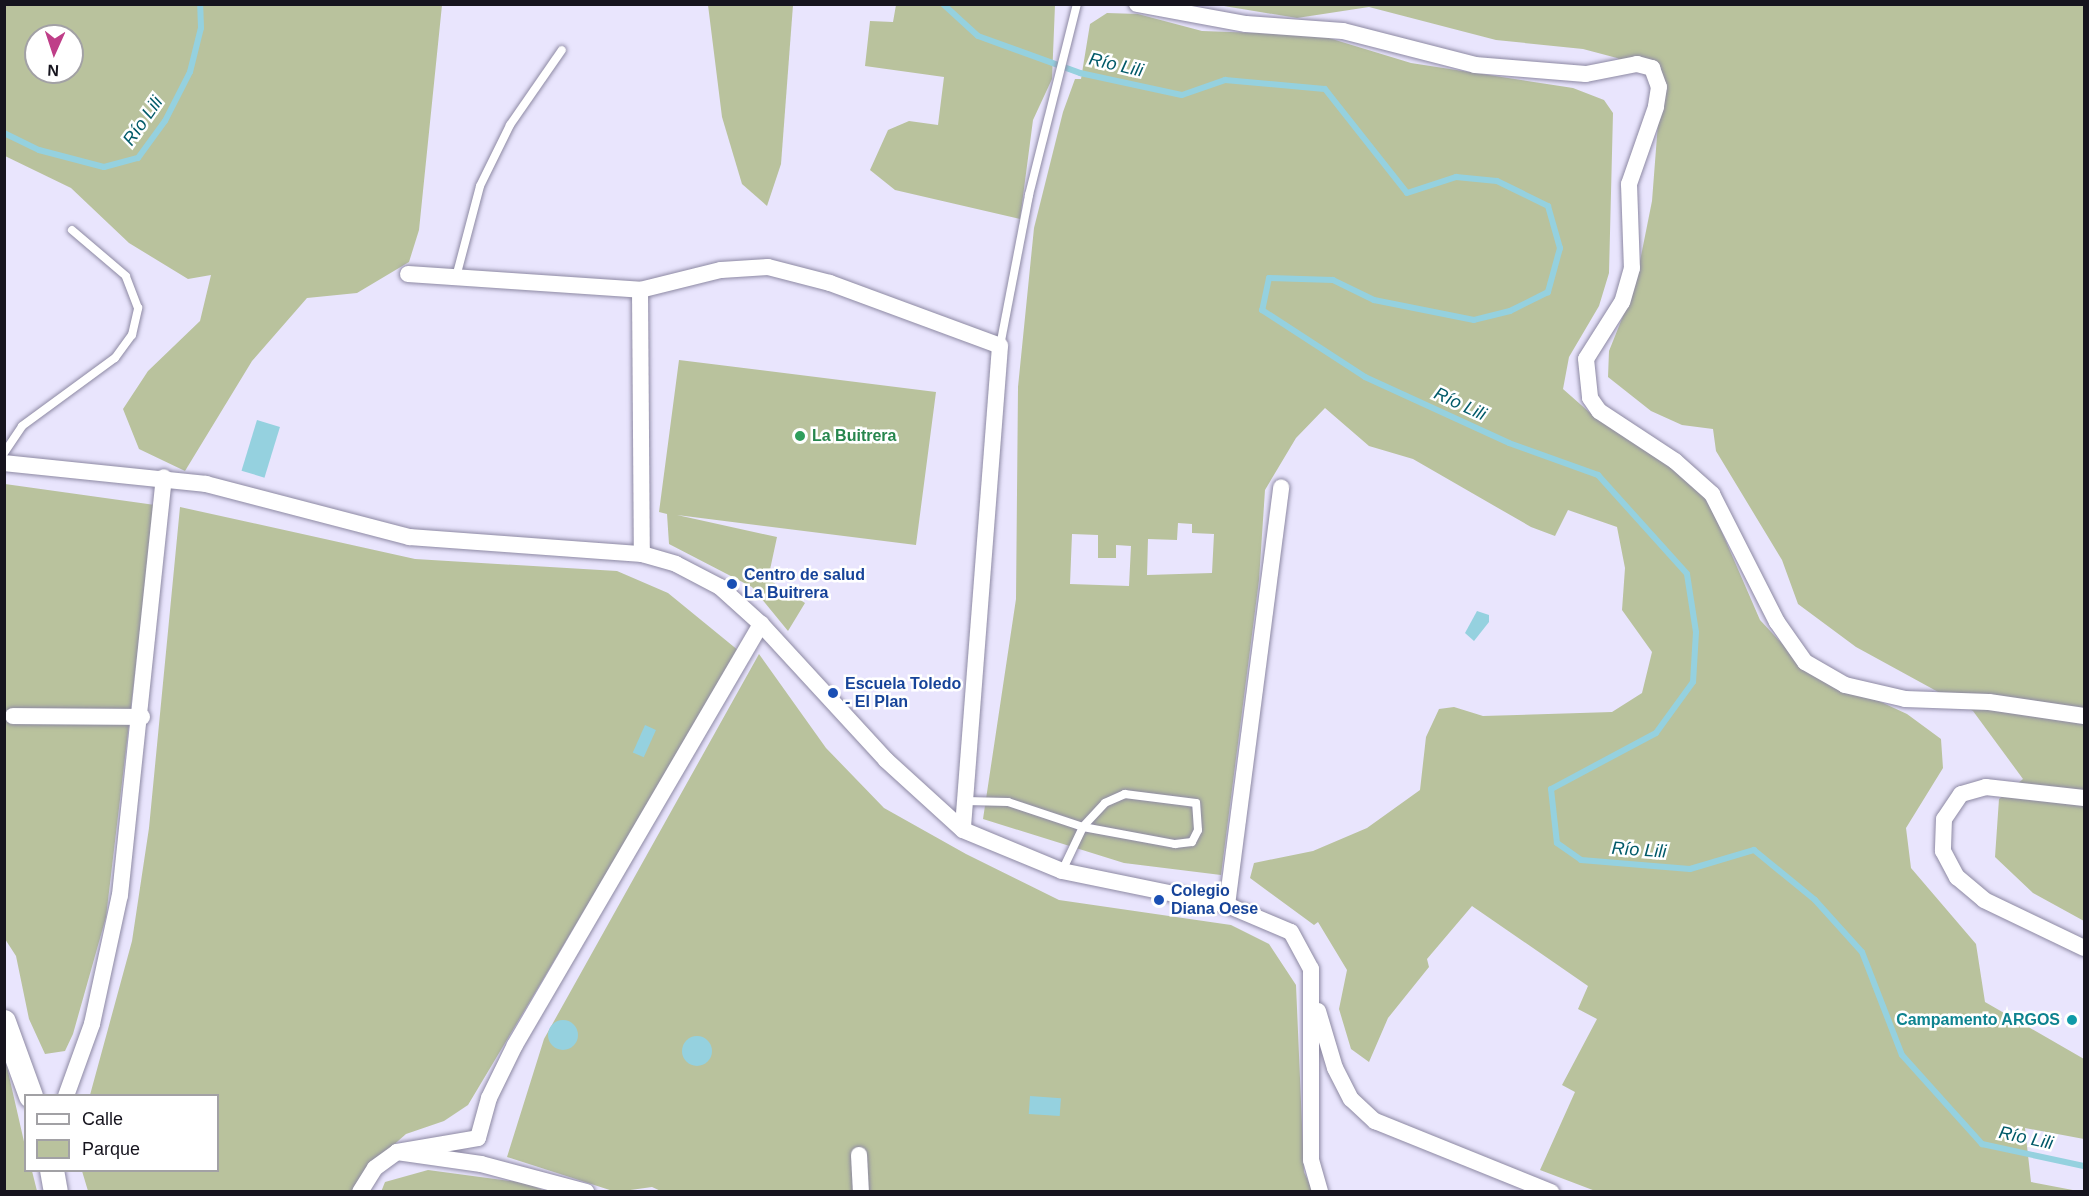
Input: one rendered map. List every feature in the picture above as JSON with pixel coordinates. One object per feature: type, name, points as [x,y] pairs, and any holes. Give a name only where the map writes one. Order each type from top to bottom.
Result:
[{"type":"street","points":[[1137,4],[1246,24],[1343,31],[1476,65],[1586,74],[1638,64],[1652,68],[1659,87],[1656,107],[1629,184],[1632,268],[1622,302],[1586,359],[1590,398],[1599,411],[1675,461],[1712,494],[1778,622],[1805,662],[1845,685],[1905,699],[1989,702],[2085,716]]},
{"type":"street","points":[[408,274],[640,290],[721,270],[768,267],[830,283],[1000,346],[963,830]]},
{"type":"street","points":[[640,290],[642,554]]},
{"type":"street","points":[[4,463],[164,477],[409,537],[642,554],[676,564],[720,587],[761,624],[886,760],[963,830],[1062,871],[1227,904],[1291,932],[1311,969],[1313,993],[1311,1160],[1320,1191]]},
{"type":"street","points":[[66,1094],[92,1024],[111,946],[142,717],[164,477]]},
{"type":"street","points":[[1227,904],[1281,487]]},
{"type":"street","points":[[360,1191],[375,1168],[397,1152],[478,1138],[489,1098],[515,1045],[761,624]]},
{"type":"street","points":[[13,716],[142,717]]},
{"type":"street","points":[[2085,798],[1986,787],[1961,794],[1944,819],[1943,851],[1957,877],[1984,900],[2085,948]]},
{"type":"street","points":[[1313,993],[1335,1068],[1351,1099],[1375,1121],[1551,1191]]},
{"type":"street","points":[[4,1022],[31,1094]]},
{"type":"street","points":[[397,1152],[481,1164],[586,1191]]},
{"type":"street","points":[[859,1155],[861,1191]]},
{"type":"street","points":[[52,1172],[56,1191]]},
{"type":"lane","points":[[1000,346],[1029,195],[1077,4]]},
{"type":"lane","points":[[456,277],[480,186],[510,125],[562,50]]},
{"type":"lane","points":[[4,453],[22,426],[115,358],[132,335],[138,308],[126,276],[72,230]]},
{"type":"lane","points":[[966,801],[1008,802],[1083,827],[1175,844],[1191,842],[1199,819],[1196,803],[1125,794],[1105,803],[1083,827],[1062,871]]},
{"type":"green space","points":[[5,5],[442,5],[419,230],[409,262],[357,293],[307,298],[252,361],[185,471],[139,449],[123,409],[148,371],[200,321],[211,275],[188,279],[129,243],[71,188],[5,156]]},
{"type":"green space","points":[[708,5],[793,5],[781,164],[767,206],[742,184],[722,117]]},
{"type":"green space","points":[[896,5],[1055,5],[1052,79],[1033,120],[1020,219],[895,190],[870,170],[888,130],[909,121],[938,125],[944,77],[865,66],[870,21],[893,22]]},
{"type":"green space","points":[[1218,5],[2084,5],[2084,921],[2033,893],[1995,857],[1999,799],[2023,779],[1973,711],[1856,647],[1798,604],[1782,560],[1716,451],[1713,429],[1682,425],[1651,411],[1608,377],[1609,351],[1635,286],[1652,201],[1658,123],[1651,78],[1617,58],[1583,49],[1496,40],[1369,7],[1297,18]]},
{"type":"green space","points":[[1107,13],[1138,14],[1202,31],[1319,35],[1411,63],[1573,88],[1604,100],[1613,113],[1609,273],[1599,306],[1569,357],[1563,389],[1597,419],[1679,469],[1708,500],[1760,620],[1803,666],[1907,714],[1941,739],[1943,768],[1906,828],[1911,868],[1976,944],[1985,1002],[2084,1059],[2084,1139],[2025,1128],[2031,1182],[2078,1191],[1598,1192],[1540,1170],[1575,1092],[1562,1085],[1597,1019],[1578,1009],[1588,986],[1472,906],[1427,959],[1429,967],[1388,1018],[1369,1062],[1351,1049],[1339,1009],[1347,970],[1318,922],[1314,925],[1250,878],[1254,863],[1313,851],[1367,828],[1420,790],[1426,737],[1439,709],[1454,707],[1483,716],[1612,712],[1642,693],[1652,652],[1622,610],[1625,568],[1617,527],[1568,510],[1555,536],[1531,527],[1413,459],[1369,446],[1325,408],[1296,438],[1265,490],[1259,580],[1221,875],[1124,863],[983,819],[1016,599],[1018,387],[1034,228],[1063,112],[1075,79],[1081,79],[1090,24]],"holes":[[[1178,523],[1192,524],[1192,533],[1214,534],[1212,573],[1147,575],[1148,539],[1177,540]],[[1072,534],[1098,535],[1098,558],[1116,558],[1116,545],[1131,546],[1129,586],[1070,584]]]},
{"type":"green space","name":"La Buitrera","points":[[679,360],[936,392],[916,545],[677,515],[777,537],[768,579],[805,603],[788,631],[752,587],[669,544],[667,514],[659,512]]},
{"type":"green space","points":[[5,484],[155,505],[106,917],[73,1034],[65,1051],[45,1054],[29,1019],[16,956],[5,939]]},
{"type":"green space","points":[[180,507],[415,559],[617,571],[668,593],[739,651],[468,1105],[444,1121],[406,1134],[373,1163],[352,1191],[88,1191],[82,1172],[219,1172],[219,1094],[90,1094],[132,941],[149,828]]},
{"type":"green space","points":[[759,654],[826,748],[884,808],[966,854],[1059,900],[1231,925],[1269,944],[1296,985],[1304,1172],[1313,1191],[663,1192],[652,1187],[616,1192],[507,1157],[544,1039]]},
{"type":"green space","points":[[4,1054],[24,1142],[24,1172],[32,1172],[37,1191],[5,1191]]},
{"type":"green space","points":[[428,1170],[526,1183],[545,1191],[381,1192],[385,1182]]},
{"type":"water","points":[[257,420],[280,427],[264,478],[242,471]]},
{"type":"water","points":[[1477,611],[1489,615],[1489,622],[1474,641],[1465,633]]},
{"type":"water","points":[[645,725],[656,730],[644,757],[633,752]]},
{"type":"water","points":[[563,1020],[569,1021],[577,1029],[577,1041],[569,1049],[563,1050],[557,1049],[549,1041],[548,1035],[549,1029],[557,1021]]},
{"type":"water","points":[[697,1036],[708,1040],[712,1051],[708,1062],[697,1066],[686,1062],[682,1051],[686,1040]]},
{"type":"water","points":[[1030,1096],[1061,1098],[1060,1116],[1029,1114]]},
{"type":"waterway","name":"Río Lili","points":[[4,133],[39,150],[104,167],[138,158],[165,121],[190,72],[201,28],[200,4]]},
{"type":"waterway","name":"Río Lili","points":[[943,4],[978,36],[1080,73],[1182,95],[1225,80],[1325,89],[1407,193],[1456,177],[1497,181],[1548,206],[1560,248],[1548,292],[1510,311],[1474,320],[1374,300],[1333,280],[1269,278],[1262,310],[1365,377],[1509,443],[1598,475],[1687,574],[1696,632],[1693,682],[1656,733],[1551,789],[1557,843],[1581,860],[1690,869],[1754,850],[1815,900],[1862,952],[1902,1055],[1982,1144],[2084,1166]]},
{"type":"place","name":"La Buitrera","points":[[800,436]]},
{"type":"place","name":"Centro de salud La Buitrera","points":[[732,584]]},
{"type":"place","name":"Escuela Toledo - El Plan","points":[[833,693]]},
{"type":"place","name":"Colegio Diana Oese","points":[[1159,900]]},
{"type":"place","name":"Campamento ARGOS","points":[[2072,1020]]}]
